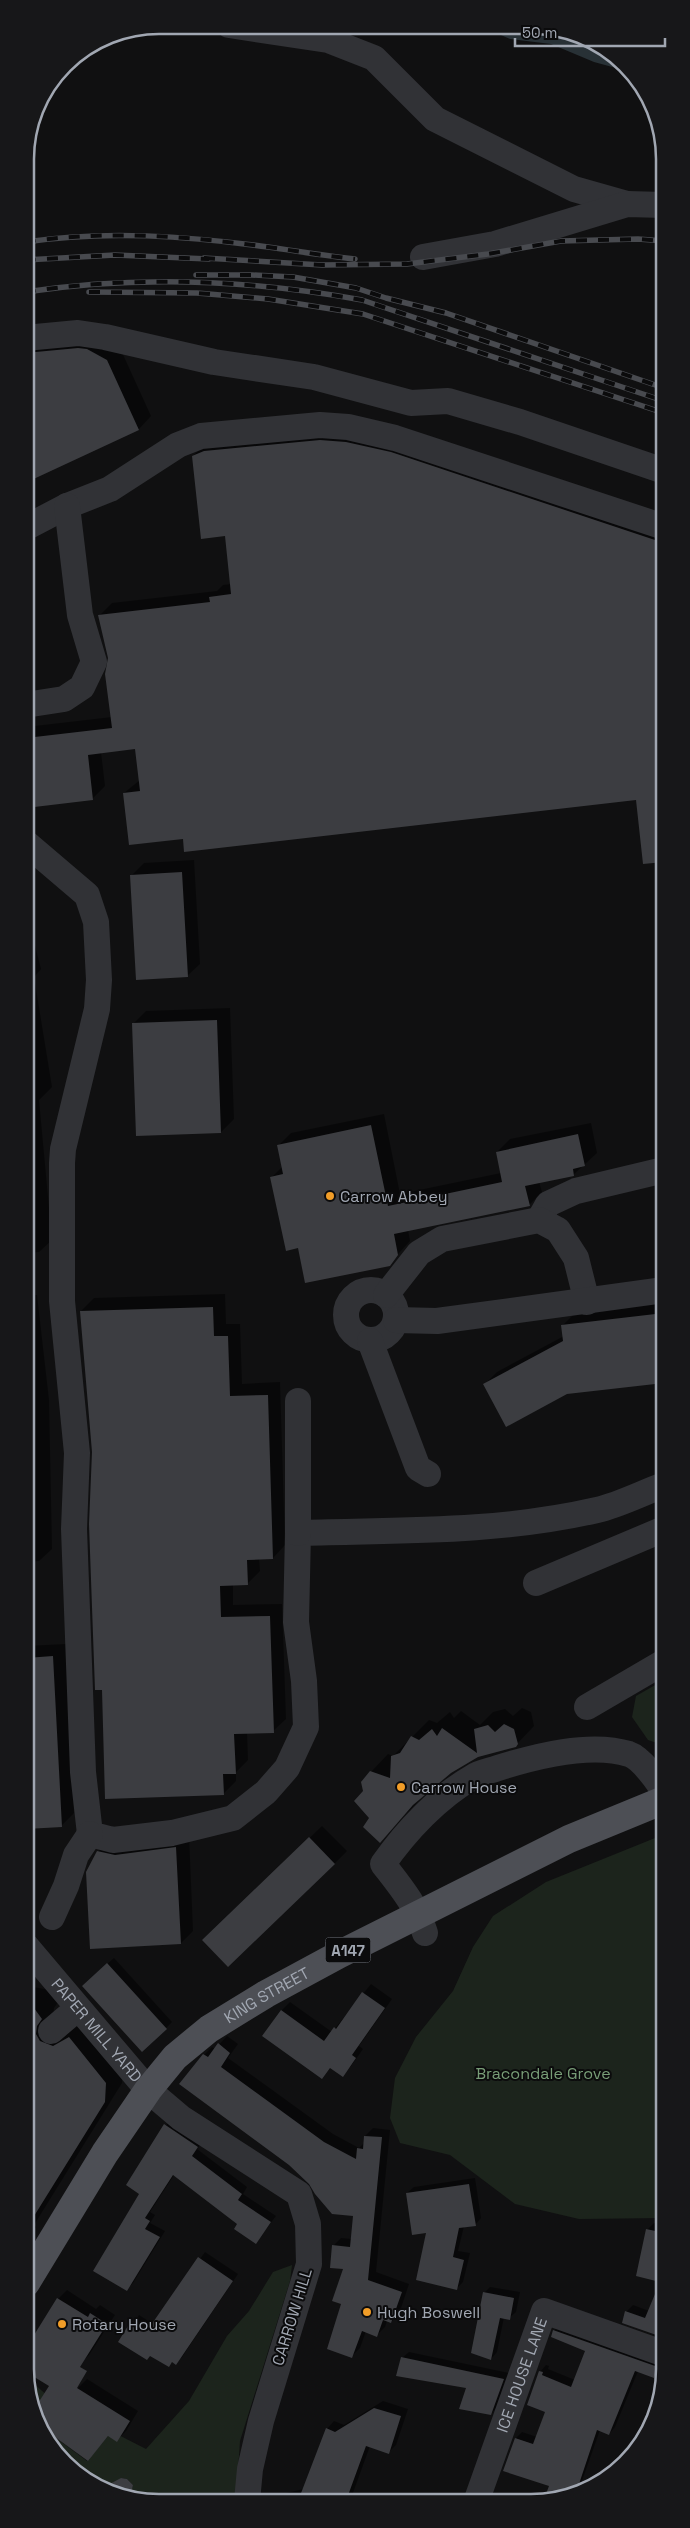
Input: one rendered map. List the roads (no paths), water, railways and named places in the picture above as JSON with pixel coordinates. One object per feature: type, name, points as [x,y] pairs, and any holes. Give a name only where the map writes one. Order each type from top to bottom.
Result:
[{"type":"main road","name":"KING STREET","points":[[34,2270],[106,2153],[148,2090],[175,2057],[210,2029],[266,1994],[422,1924],[569,1839],[656,1803]]},
{"type":"street","points":[[286,34],[328,40],[374,58],[435,119],[574,189],[627,204],[656,205]]},
{"type":"street","points":[[423,257],[495,244],[627,204]]},
{"type":"street","points":[[34,337],[78,333],[105,337],[214,362],[314,377],[411,403],[448,401],[520,422],[656,468]]},
{"type":"street","points":[[34,523],[67,506],[110,489],[178,445],[200,436],[320,426],[348,427],[395,438],[656,524]]},
{"type":"street","points":[[34,703],[64,699],[82,687],[94,662],[80,616],[67,506]]},
{"type":"street","points":[[34,850],[87,895],[96,922],[99,980],[97,1009],[63,1149],[62,1163],[62,1301],[77,1453],[74,1529],[84,1772],[90,1834],[76,1855],[66,1886],[52,1917]]},
{"type":"street","points":[[539,1220],[548,1204],[576,1191],[656,1172]]},
{"type":"street","points":[[386,1295],[420,1253],[442,1239],[539,1220],[558,1230],[576,1258],[586,1302]]},
{"type":"street","points":[[366,1290],[378,1291],[386,1295],[395,1306],[396,1320],[392,1331],[382,1338],[370,1341],[359,1338],[347,1324],[346,1312],[349,1302],[356,1295],[366,1290]]},
{"type":"street","points":[[396,1320],[437,1321],[656,1291]]},
{"type":"street","points":[[370,1341],[418,1468],[428,1474]]},
{"type":"street","points":[[90,1834],[113,1840],[172,1833],[232,1818],[266,1792],[287,1768],[306,1727],[304,1681],[296,1622],[298,1401]]},
{"type":"street","points":[[298,1533],[432,1532],[503,1527],[598,1510],[656,1488]]},
{"type":"street","points":[[536,1583],[656,1532]]},
{"type":"street","points":[[587,1707],[656,1667]]},
{"type":"street","points":[[422,1924],[408,1896],[383,1864],[398,1842],[440,1801],[474,1776],[536,1756],[596,1750],[631,1754],[656,1777]]},
{"type":"street","name":"PAPER MILL YARD","points":[[34,1956],[116,2055],[148,2090]]},
{"type":"street","points":[[51,2030],[78,2008]]},
{"type":"street","name":"CARROW HILL","points":[[148,2090],[181,2118],[299,2194],[308,2224],[309,2264],[260,2420],[250,2469],[248,2494]]},
{"type":"street","name":"ICE HOUSE LANE","points":[[479,2494],[544,2311],[656,2351]]},
{"type":"railway","points":[[34,241],[116,235],[177,237],[238,243],[355,259]]},
{"type":"railway","points":[[204,258],[322,265],[407,264],[488,254],[561,241],[638,239],[656,240]]},
{"type":"railway","points":[[34,260],[115,255],[209,259]]},
{"type":"railway","points":[[196,275],[293,277],[356,288],[386,298],[446,313],[656,385]]},
{"type":"railway","points":[[34,291],[109,283],[194,282],[278,288],[362,300],[656,398]]},
{"type":"railway","points":[[89,292],[197,293],[268,299],[363,314],[656,410]]},
{"type":"place","name":"Carrow Abbey","points":[[330,1196]]},
{"type":"place","name":"Carrow House","points":[[401,1787]]},
{"type":"place","name":"Hugh Boswell","points":[[367,2312]]},
{"type":"place","name":"Rotary House","points":[[62,2324]]},
{"type":"park label","name":"Bracondale Grove","points":[[543,2073]]}]
